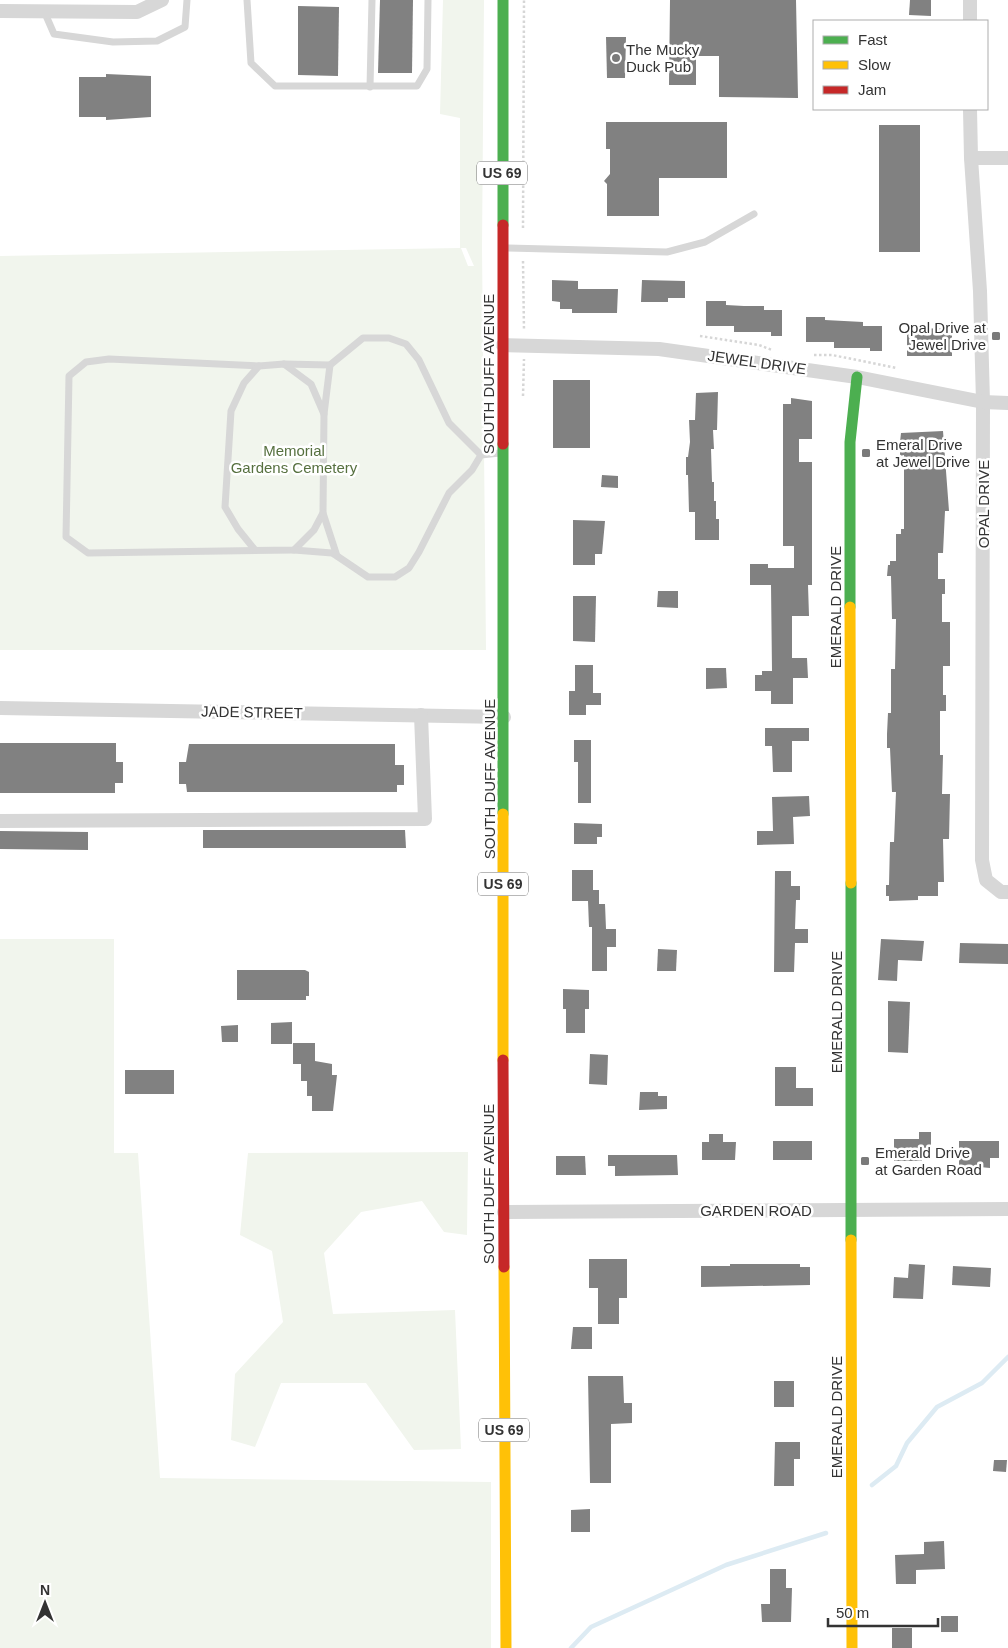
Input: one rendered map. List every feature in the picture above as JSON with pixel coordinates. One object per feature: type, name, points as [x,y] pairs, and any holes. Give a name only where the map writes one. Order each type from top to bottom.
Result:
[{"type":"main road","name":"SOUTH DUFF AVENUE","points":[[503,0],[506,1648]]},
{"type":"main road","name":"EMERALD DRIVE","points":[[852,1648],[850,442],[858,377]]},
{"type":"street","points":[[0,11],[137,12],[162,0]]},
{"type":"street","points":[[970,0],[970,20]]},
{"type":"street","name":"OPAL DRIVE","points":[[970,110],[971,158],[980,291],[983,402],[982,860],[986,880],[1004,892]]},
{"type":"street","points":[[971,158],[1008,158]]},
{"type":"street","name":"JEWEL DRIVE","points":[[503,345],[659,349],[858,377],[983,402],[1008,403]]},
{"type":"street","name":"JADE STREET","points":[[0,708],[504,717]]},
{"type":"street","points":[[0,822],[425,819],[422,715]]},
{"type":"street","name":"GARDEN ROAD","points":[[504,1212],[1008,1209]]},
{"type":"lane","points":[[44,11],[54,34],[113,42],[156,41],[185,27],[188,0]]},
{"type":"lane","points":[[247,0],[251,63],[275,86],[370,87],[418,86],[427,69],[428,0]]},
{"type":"lane","points":[[370,87],[372,0]]},
{"type":"lane","points":[[502,248],[667,252],[705,242],[754,214]]},
{"type":"lane","points":[[481,454],[472,470],[449,493],[409,568],[395,577],[368,577],[332,553],[294,550],[255,550],[88,554],[66,537],[65,488],[69,376],[86,362],[109,359],[259,366],[284,364],[330,365],[363,338],[389,338],[406,344],[424,368],[449,423],[481,454],[503,453]]},
{"type":"lane","points":[[284,364],[311,384],[324,414]]},
{"type":"lane","points":[[330,365],[324,414],[323,513],[338,556]]},
{"type":"lane","points":[[255,550],[238,529],[225,506],[231,410],[244,383],[259,366]]},
{"type":"lane","points":[[294,550],[314,530],[323,513]]},
{"type":"path","points":[[523,229],[524,0]]},
{"type":"path","points":[[523,262],[524,330]]},
{"type":"path","points":[[700,336],[759,345],[773,350]]},
{"type":"path","points":[[812,356],[832,355],[897,368]]},
{"type":"green space","name":"Memorial Gardens Cemetery","points":[[443,0],[484,0],[482,248],[486,650],[0,650],[0,256],[460,248],[460,118],[440,114]],"holes":[[[461,248],[466,248],[474,266],[468,266]]]},
{"type":"green space","points":[[0,939],[114,939],[114,1153],[138,1153],[160,1478],[491,1482],[491,1648],[0,1648]]},
{"type":"green space","points":[[468,1152],[467,1235],[444,1232],[422,1201],[361,1212],[324,1253],[333,1314],[455,1310],[461,1449],[414,1450],[366,1383],[281,1383],[255,1447],[231,1440],[235,1374],[283,1322],[272,1251],[240,1235],[248,1153]]},
{"type":"building","points":[[380,0],[413,0],[412,73],[378,73]]},
{"type":"building","points":[[670,0],[796,0],[798,98],[719,97],[719,56],[696,56],[696,85],[669,85]]},
{"type":"building","points":[[910,0],[931,0],[931,16],[909,15]]},
{"type":"building","points":[[298,6],[339,7],[338,76],[298,75]]},
{"type":"building","name":"The Mucky Duck Pub","points":[[606,37],[626,37],[625,78],[607,78]]},
{"type":"building","points":[[106,74],[151,76],[151,117],[106,120],[106,117],[79,117],[79,77],[106,77]]},
{"type":"building","points":[[606,122],[727,122],[727,178],[659,178],[659,216],[607,216],[607,184],[604,181],[610,174],[610,149],[606,149]]},
{"type":"building","points":[[879,125],[920,125],[920,252],[879,252]]},
{"type":"building","points":[[552,280],[578,281],[578,289],[618,289],[617,313],[572,313],[572,309],[560,309],[560,302],[552,301]]},
{"type":"building","points":[[642,280],[685,281],[685,298],[668,298],[668,302],[641,302]]},
{"type":"building","points":[[706,301],[726,301],[726,305],[764,306],[764,310],[782,310],[782,336],[771,336],[771,332],[734,332],[734,326],[706,326]]},
{"type":"building","points":[[806,317],[825,317],[825,320],[863,322],[863,326],[882,326],[882,351],[870,351],[870,348],[834,348],[834,342],[806,342]]},
{"type":"building","points":[[952,328],[952,356],[907,356],[907,329]]},
{"type":"building","points":[[553,380],[590,380],[590,448],[553,448]]},
{"type":"building","points":[[718,392],[717,430],[713,430],[714,449],[711,449],[712,482],[714,482],[716,519],[719,519],[719,540],[695,540],[695,512],[689,512],[688,475],[686,475],[686,457],[688,457],[690,442],[689,420],[695,420],[696,393]]},
{"type":"building","points":[[791,398],[812,401],[812,439],[799,439],[799,462],[812,462],[812,585],[808,585],[809,616],[792,616],[792,658],[807,658],[808,678],[793,678],[793,704],[771,704],[771,691],[755,691],[755,675],[762,675],[762,671],[772,671],[771,585],[750,585],[750,564],[768,564],[768,568],[794,568],[794,546],[783,546],[783,404],[791,404]]},
{"type":"building","points":[[943,431],[949,511],[945,511],[943,553],[938,553],[938,579],[945,579],[945,594],[942,594],[942,622],[950,622],[950,666],[943,666],[943,695],[946,695],[946,711],[940,711],[940,755],[943,755],[942,794],[950,794],[949,839],[943,839],[944,882],[938,882],[938,896],[918,896],[918,900],[889,901],[889,896],[886,896],[886,885],[889,885],[890,842],[894,842],[896,792],[892,792],[890,748],[887,748],[887,734],[888,713],[891,713],[891,669],[895,669],[896,619],[892,619],[891,576],[887,576],[890,561],[896,561],[896,534],[901,534],[901,529],[904,529],[904,455],[900,456],[901,433]]},
{"type":"building","points":[[602,475],[618,476],[618,488],[601,487]]},
{"type":"building","points":[[573,520],[605,521],[602,554],[595,554],[595,565],[573,565]]},
{"type":"building","points":[[658,591],[678,591],[678,608],[657,607]]},
{"type":"building","points":[[573,596],[596,596],[595,642],[573,641]]},
{"type":"building","points":[[575,665],[593,665],[593,693],[601,693],[601,705],[586,705],[586,715],[569,715],[569,691],[575,691]]},
{"type":"building","points":[[706,668],[726,668],[727,688],[706,689]]},
{"type":"building","points":[[765,728],[809,728],[809,741],[792,741],[792,772],[773,772],[772,746],[765,746]]},
{"type":"building","points":[[574,740],[591,740],[591,803],[578,803],[578,762],[574,762]]},
{"type":"building","points":[[0,743],[116,743],[116,762],[123,762],[123,783],[115,783],[115,793],[0,793]]},
{"type":"building","points":[[189,744],[395,744],[395,765],[404,765],[404,785],[397,785],[397,792],[187,792],[186,784],[179,784],[179,762],[186,762]]},
{"type":"building","points":[[809,796],[810,816],[793,817],[794,844],[757,845],[757,831],[773,831],[772,797]]},
{"type":"building","points":[[574,823],[602,824],[602,837],[597,837],[597,844],[574,844]]},
{"type":"building","points":[[203,830],[405,830],[406,848],[203,848]]},
{"type":"building","points":[[0,831],[88,832],[88,850],[0,849]]},
{"type":"building","points":[[572,870],[593,870],[593,890],[599,890],[599,904],[605,904],[606,929],[616,929],[616,947],[607,947],[607,971],[592,971],[592,927],[589,927],[588,901],[572,901]]},
{"type":"building","points":[[775,871],[791,871],[791,886],[800,886],[800,900],[796,900],[795,929],[808,929],[808,943],[795,943],[794,972],[774,972]]},
{"type":"building","points":[[881,939],[924,941],[922,961],[898,960],[897,981],[878,980]]},
{"type":"building","points":[[960,943],[1008,944],[1008,964],[959,963]]},
{"type":"building","points":[[658,949],[677,950],[676,971],[657,971]]},
{"type":"building","points":[[237,970],[305,970],[309,972],[309,996],[306,996],[306,1000],[237,1000]]},
{"type":"building","points":[[563,989],[589,990],[589,1009],[585,1009],[585,1033],[566,1033],[566,1009],[563,1009]]},
{"type":"building","points":[[888,1001],[910,1002],[908,1053],[888,1052]]},
{"type":"building","points":[[292,1022],[292,1044],[271,1044],[271,1023]]},
{"type":"building","points":[[238,1025],[238,1042],[222,1042],[221,1026]]},
{"type":"building","points":[[293,1043],[315,1043],[315,1061],[332,1064],[332,1075],[337,1075],[333,1111],[312,1111],[312,1096],[307,1096],[307,1081],[301,1081],[301,1064],[293,1064]]},
{"type":"building","points":[[590,1054],[608,1055],[607,1085],[589,1084]]},
{"type":"building","points":[[775,1067],[796,1067],[796,1088],[813,1088],[813,1106],[775,1106]]},
{"type":"building","points":[[125,1070],[174,1070],[174,1094],[125,1094]]},
{"type":"building","points":[[640,1092],[658,1092],[658,1096],[667,1096],[667,1109],[639,1110]]},
{"type":"building","points":[[919,1132],[931,1132],[931,1158],[922,1158],[922,1161],[894,1161],[894,1139],[919,1139]]},
{"type":"building","points":[[709,1134],[723,1134],[723,1142],[736,1142],[735,1160],[702,1160],[702,1142],[709,1142]]},
{"type":"building","points":[[773,1141],[812,1141],[812,1160],[773,1160]]},
{"type":"building","points":[[959,1141],[999,1141],[999,1158],[990,1158],[990,1168],[959,1165]]},
{"type":"building","points":[[608,1155],[677,1155],[678,1175],[615,1176],[615,1166],[608,1166]]},
{"type":"building","points":[[556,1156],[585,1156],[586,1175],[556,1175]]},
{"type":"building","points":[[589,1259],[627,1259],[627,1298],[619,1298],[619,1324],[598,1324],[598,1288],[589,1288]]},
{"type":"building","points":[[730,1264],[800,1264],[800,1267],[810,1267],[810,1285],[701,1287],[701,1266],[730,1266]]},
{"type":"building","points":[[909,1264],[925,1265],[923,1299],[893,1298],[894,1277],[908,1278]]},
{"type":"building","points":[[953,1266],[991,1268],[990,1287],[952,1285]]},
{"type":"building","points":[[573,1327],[592,1327],[592,1349],[571,1349]]},
{"type":"building","points":[[588,1376],[623,1376],[624,1403],[632,1403],[632,1423],[611,1424],[611,1483],[590,1483]]},
{"type":"building","points":[[774,1381],[794,1381],[794,1407],[774,1407]]},
{"type":"building","points":[[775,1442],[800,1442],[800,1459],[794,1459],[794,1486],[774,1486]]},
{"type":"building","points":[[994,1460],[1007,1460],[1006,1472],[993,1471]]},
{"type":"building","points":[[590,1509],[590,1532],[571,1532],[571,1510]]},
{"type":"building","points":[[944,1541],[945,1569],[916,1570],[916,1584],[896,1584],[895,1555],[924,1554],[924,1542]]},
{"type":"building","points":[[770,1569],[786,1569],[786,1588],[792,1588],[791,1622],[762,1622],[761,1604],[770,1604]]},
{"type":"building","points":[[941,1616],[958,1616],[958,1632],[941,1632]]},
{"type":"building","points":[[892,1628],[912,1628],[912,1648],[892,1648]]},
{"type":"waterway","points":[[872,1485],[896,1466],[907,1443],[937,1407],[982,1383],[1008,1357]]},
{"type":"waterway","points":[[571,1648],[591,1627],[726,1565],[826,1533]]},
{"type":"traffic: fast","points":[[503,0],[503,225]]},
{"type":"traffic: fast","points":[[850,607],[850,442],[857,377]]},
{"type":"traffic: fast","points":[[503,444],[503,814]]},
{"type":"traffic: fast","points":[[851,883],[851,1240]]},
{"type":"traffic: slow","points":[[850,607],[851,883]]},
{"type":"traffic: slow","points":[[503,814],[503,1060]]},
{"type":"traffic: slow","points":[[851,1240],[852,1648]]},
{"type":"traffic: slow","points":[[504,1267],[506,1648]]},
{"type":"traffic: jam","points":[[503,225],[503,444]]},
{"type":"traffic: jam","points":[[503,1060],[504,1267]]},
{"type":"place","name":"The Mucky Duck Pub","points":[[616,58]]},
{"type":"place","name":"Opal Drive at Jewel Drive","points":[[996,336]]},
{"type":"place","name":"Emeral Drive at Jewel Drive","points":[[866,453]]},
{"type":"place","name":"Emerald Drive at Garden Road","points":[[865,1161]]}]
